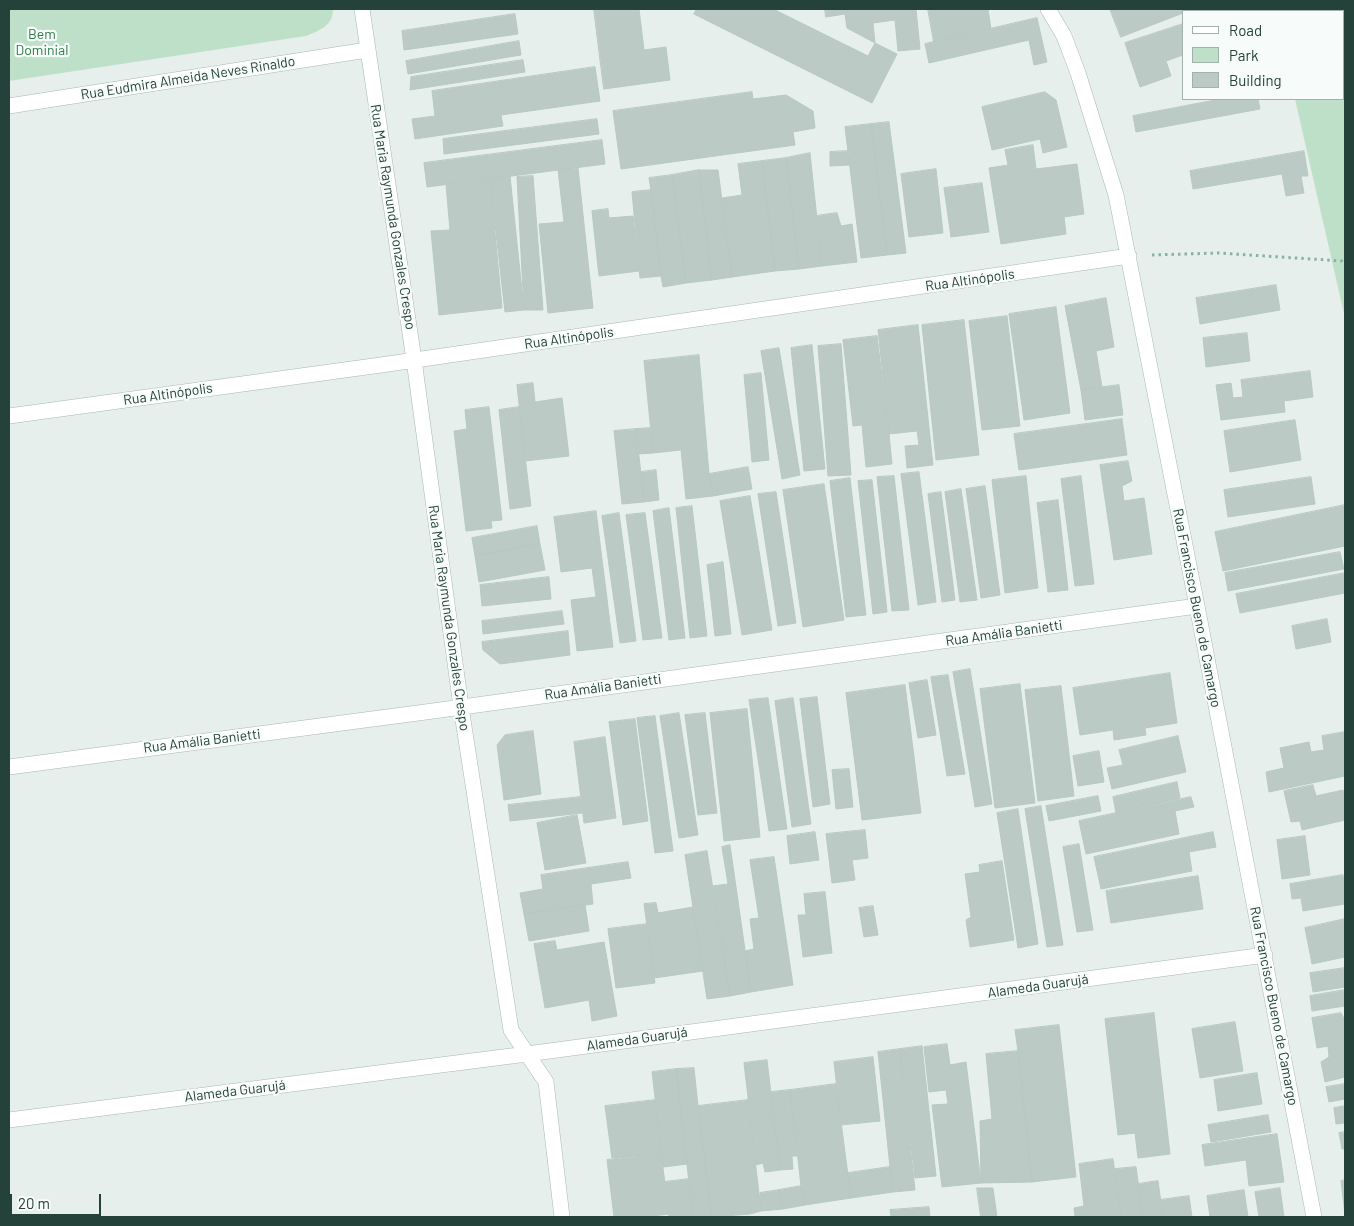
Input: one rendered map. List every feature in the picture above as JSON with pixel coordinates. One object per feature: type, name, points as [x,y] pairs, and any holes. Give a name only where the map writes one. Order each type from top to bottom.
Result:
[{"type":"street","name":"Rua Maria Raymunda Gonzales Crespo","points":[[362,9],[414,360],[461,707],[511,1030],[546,1082],[562,1217]]},
{"type":"street","name":"Rua Francisco Bueno de Camargo","points":[[1048,9],[1064,36],[1078,73],[1116,195],[1314,1217]]},
{"type":"street","name":"Rua Eudmira Almeida Neves Rinaldo","points":[[9,106],[367,50]]},
{"type":"street","name":"Rua Altinópolis","points":[[9,416],[414,360],[1128,256]]},
{"type":"street","name":"Rua Amália Banietti","points":[[9,767],[1197,606]]},
{"type":"street","name":"Alameda Guarujá","points":[[9,1120],[527,1054],[1264,955]]},
{"type":"path","points":[[1128,256],[1219,253],[1342,261],[1345,264]]},
{"type":"green space","name":"Bem Dominial","points":[[9,9],[333,9],[331,20],[325,27],[306,36],[9,81]]},
{"type":"green space","points":[[1345,9],[1345,318],[1295,100],[1344,100],[1344,10],[1274,10]]},
{"type":"building","points":[[594,9],[639,9],[644,50],[666,47],[670,80],[604,89]]},
{"type":"building","points":[[697,9],[773,9],[868,56],[875,43],[897,54],[872,103],[694,14]]},
{"type":"building","points":[[825,9],[916,9],[920,49],[898,51],[895,20],[873,23],[875,43],[847,28],[845,14],[826,17]]},
{"type":"building","points":[[928,9],[988,9],[991,29],[934,42]]},
{"type":"building","points":[[1110,9],[1194,9],[1182,10],[1182,13],[1121,37]]},
{"type":"building","points":[[515,14],[518,34],[404,50],[402,31]]},
{"type":"building","points":[[1037,18],[1047,62],[1034,65],[1029,40],[929,63],[925,44]]},
{"type":"building","points":[[1182,24],[1182,55],[1166,61],[1171,76],[1140,87],[1125,43]]},
{"type":"building","points":[[519,41],[521,55],[408,74],[406,61]]},
{"type":"building","points":[[523,60],[525,72],[410,90],[411,77]]},
{"type":"building","points":[[595,67],[600,101],[501,115],[503,126],[415,139],[412,119],[435,116],[432,91]]},
{"type":"building","points":[[752,92],[753,99],[786,95],[813,111],[815,128],[793,132],[795,145],[621,169],[613,111]]},
{"type":"building","points":[[1045,92],[1056,100],[1067,147],[1043,153],[1040,139],[992,150],[982,107]]},
{"type":"building","points":[[1216,100],[1258,100],[1260,109],[1136,132],[1133,116]]},
{"type":"building","points":[[597,119],[599,134],[444,154],[443,139]]},
{"type":"building","points":[[889,122],[906,253],[887,255],[871,124]]},
{"type":"building","points":[[871,124],[887,255],[861,258],[845,127]]},
{"type":"building","points":[[602,140],[605,164],[427,187],[424,163]]},
{"type":"building","points":[[1033,145],[1036,169],[1077,164],[1084,214],[1064,217],[1066,234],[1001,244],[989,168],[1008,165],[1005,150]]},
{"type":"building","points":[[849,151],[849,165],[830,166],[830,152]]},
{"type":"building","points":[[1304,151],[1308,176],[1301,176],[1304,193],[1286,196],[1282,174],[1193,189],[1190,171]]},
{"type":"building","points":[[810,153],[822,266],[799,269],[786,158]]},
{"type":"building","points":[[786,158],[799,269],[775,271],[762,161]]},
{"type":"building","points":[[762,161],[775,271],[732,277],[722,198],[742,195],[738,164]]},
{"type":"building","points":[[578,168],[593,308],[548,313],[539,224],[564,222],[558,170]]},
{"type":"building","points":[[936,169],[943,233],[909,237],[901,174]]},
{"type":"building","points":[[699,170],[718,170],[732,277],[712,280]]},
{"type":"building","points":[[699,170],[712,280],[686,283],[672,175]]},
{"type":"building","points":[[672,175],[686,283],[663,287],[649,178]]},
{"type":"building","points":[[510,176],[524,310],[505,312],[490,179]]},
{"type":"building","points":[[533,176],[543,310],[524,310],[517,177]]},
{"type":"building","points":[[490,179],[502,308],[439,315],[431,231],[450,230],[446,185]]},
{"type":"building","points":[[982,183],[989,232],[951,237],[944,188]]},
{"type":"building","points":[[651,190],[661,276],[640,278],[632,192]]},
{"type":"building","points":[[608,209],[609,218],[633,216],[639,271],[599,276],[592,211]]},
{"type":"building","points":[[837,213],[841,226],[852,224],[857,262],[822,266],[816,216]]},
{"type":"building","points":[[1276,285],[1280,310],[1200,324],[1196,298]]},
{"type":"building","points":[[1106,298],[1114,347],[1096,351],[1102,387],[1081,390],[1065,306]]},
{"type":"building","points":[[1056,307],[1070,413],[1024,420],[1009,314]]},
{"type":"building","points":[[1007,316],[1020,426],[982,430],[969,321]]},
{"type":"building","points":[[964,320],[979,455],[936,460],[922,325]]},
{"type":"building","points":[[918,325],[933,465],[907,468],[905,446],[919,445],[917,431],[889,434],[878,330]]},
{"type":"building","points":[[1247,333],[1250,361],[1206,367],[1203,338]]},
{"type":"building","points":[[877,336],[892,464],[866,467],[862,425],[853,426],[843,340]]},
{"type":"building","points":[[841,344],[851,475],[828,476],[818,346]]},
{"type":"building","points":[[812,345],[825,469],[804,471],[791,348]]},
{"type":"building","points":[[779,348],[800,475],[782,479],[761,351]]},
{"type":"building","points":[[699,355],[709,474],[713,496],[686,499],[681,450],[653,453],[644,361]]},
{"type":"building","points":[[1310,371],[1313,397],[1284,401],[1285,412],[1221,420],[1216,385],[1231,383],[1233,398],[1243,397],[1241,380]]},
{"type":"building","points":[[761,373],[769,460],[752,462],[744,375]]},
{"type":"building","points":[[533,383],[535,402],[562,398],[569,456],[525,461],[517,385]]},
{"type":"building","points":[[1119,385],[1123,415],[1085,420],[1081,390]]},
{"type":"building","points":[[489,407],[502,520],[491,521],[492,528],[466,531],[454,431],[467,429],[465,410]]},
{"type":"building","points":[[519,407],[531,506],[510,509],[499,410]]},
{"type":"building","points":[[1122,419],[1127,455],[1019,470],[1014,434]]},
{"type":"building","points":[[1295,420],[1301,460],[1230,472],[1224,431]]},
{"type":"building","points":[[651,428],[653,453],[638,454],[636,429]]},
{"type":"building","points":[[636,429],[644,502],[622,504],[614,431]]},
{"type":"building","points":[[1128,461],[1132,481],[1122,486],[1124,501],[1144,498],[1152,554],[1114,560],[1100,465]]},
{"type":"building","points":[[748,467],[752,489],[713,496],[709,474]]},
{"type":"building","points":[[656,470],[659,500],[644,502],[641,472]]},
{"type":"building","points":[[919,472],[936,602],[918,605],[901,474]]},
{"type":"building","points":[[894,476],[909,610],[892,611],[877,477]]},
{"type":"building","points":[[1026,476],[1038,588],[1005,593],[992,480]]},
{"type":"building","points":[[1081,476],[1094,584],[1075,586],[1061,479]]},
{"type":"building","points":[[1311,477],[1315,504],[1228,517],[1224,490]]},
{"type":"building","points":[[850,478],[866,615],[846,617],[830,481]]},
{"type":"building","points":[[872,480],[887,612],[873,614],[858,481]]},
{"type":"building","points":[[824,484],[844,620],[803,627],[783,490]]},
{"type":"building","points":[[985,486],[1000,595],[981,598],[966,489]]},
{"type":"building","points":[[961,489],[977,600],[960,602],[945,492]]},
{"type":"building","points":[[776,492],[796,623],[778,626],[758,494]]},
{"type":"building","points":[[941,492],[955,600],[942,602],[928,494]]},
{"type":"building","points":[[750,496],[772,630],[742,635],[720,501]]},
{"type":"building","points":[[1058,500],[1068,590],[1048,592],[1037,503]]},
{"type":"building","points":[[1345,505],[1345,546],[1223,571],[1215,532]]},
{"type":"building","points":[[692,506],[707,636],[690,638],[676,508]]},
{"type":"building","points":[[669,508],[685,638],[669,640],[653,511]]},
{"type":"building","points":[[596,511],[613,647],[577,651],[571,600],[596,597],[592,568],[561,572],[554,517]]},
{"type":"building","points":[[619,513],[636,641],[620,643],[602,516]]},
{"type":"building","points":[[645,513],[662,638],[643,640],[626,515]]},
{"type":"building","points":[[537,526],[540,544],[475,556],[472,538]]},
{"type":"building","points":[[540,544],[545,570],[479,582],[475,556]]},
{"type":"building","points":[[1340,552],[1344,569],[1228,591],[1225,573]]},
{"type":"building","points":[[723,562],[731,634],[715,636],[707,565]]},
{"type":"building","points":[[1345,573],[1345,593],[1240,613],[1236,594]]},
{"type":"building","points":[[549,577],[551,599],[482,606],[480,585]]},
{"type":"building","points":[[562,611],[564,624],[483,634],[482,621]]},
{"type":"building","points":[[1327,619],[1331,642],[1296,649],[1292,626]]},
{"type":"building","points":[[568,631],[570,655],[500,664],[483,650],[482,642]]},
{"type":"building","points":[[970,669],[992,804],[975,807],[953,672]]},
{"type":"building","points":[[1170,673],[1177,723],[1145,728],[1146,735],[1114,740],[1113,730],[1080,735],[1073,688]]},
{"type":"building","points":[[948,675],[965,774],[947,776],[931,677]]},
{"type":"building","points":[[927,680],[936,735],[918,738],[909,683]]},
{"type":"building","points":[[1020,684],[1035,803],[995,808],[980,689]]},
{"type":"building","points":[[905,685],[921,813],[862,820],[846,693]]},
{"type":"building","points":[[1061,686],[1074,796],[1038,801],[1025,690]]},
{"type":"building","points":[[817,697],[830,804],[813,807],[800,699]]},
{"type":"building","points":[[768,698],[787,829],[769,831],[749,700]]},
{"type":"building","points":[[793,698],[811,824],[792,827],[775,701]]},
{"type":"building","points":[[747,709],[760,837],[724,841],[710,713]]},
{"type":"building","points":[[679,713],[698,835],[679,838],[660,716]]},
{"type":"building","points":[[705,713],[717,813],[698,815],[685,715]]},
{"type":"building","points":[[655,716],[673,851],[655,853],[637,718]]},
{"type":"building","points":[[635,719],[648,821],[623,825],[609,722]]},
{"type":"building","points":[[533,731],[541,794],[504,800],[497,745],[505,735]]},
{"type":"building","points":[[1345,732],[1345,776],[1269,792],[1266,772],[1284,768],[1280,748],[1309,742],[1311,752],[1324,750],[1322,736]]},
{"type":"building","points":[[1178,736],[1186,772],[1112,789],[1107,768],[1123,765],[1119,750]]},
{"type":"building","points":[[605,737],[616,818],[584,823],[574,742]]},
{"type":"building","points":[[1099,751],[1104,782],[1078,786],[1073,756]]},
{"type":"building","points":[[849,769],[853,807],[836,809],[832,770]]},
{"type":"building","points":[[1177,782],[1180,798],[1116,813],[1113,797]]},
{"type":"building","points":[[1313,785],[1316,796],[1343,790],[1345,820],[1302,830],[1300,821],[1291,822],[1284,791]]},
{"type":"building","points":[[1098,796],[1101,811],[1049,821],[1046,806]]},
{"type":"building","points":[[580,797],[582,813],[510,821],[508,805]]},
{"type":"building","points":[[1191,797],[1194,807],[1175,811],[1179,834],[1086,854],[1079,821]]},
{"type":"building","points":[[1041,806],[1063,945],[1047,947],[1025,809]]},
{"type":"building","points":[[1018,809],[1038,944],[1018,948],[997,813]]},
{"type":"building","points":[[577,815],[586,863],[545,870],[537,823]]},
{"type":"building","points":[[865,830],[868,858],[852,860],[855,880],[832,883],[826,834]]},
{"type":"building","points":[[815,832],[819,860],[790,864],[787,836]]},
{"type":"building","points":[[1213,832],[1216,847],[1189,852],[1192,871],[1101,889],[1094,857]]},
{"type":"building","points":[[1305,836],[1310,875],[1282,879],[1277,840]]},
{"type":"building","points":[[1079,844],[1093,930],[1077,932],[1063,847]]},
{"type":"building","points":[[730,845],[751,992],[730,996],[713,886],[728,884],[722,847]]},
{"type":"building","points":[[707,851],[730,996],[707,999],[685,855]]},
{"type":"building","points":[[774,857],[793,985],[751,992],[745,951],[754,949],[750,919],[759,918],[750,860]]},
{"type":"building","points":[[1002,861],[1014,940],[970,947],[966,920],[971,917],[965,874],[980,872],[979,865]]},
{"type":"building","points":[[628,862],[631,878],[591,884],[593,904],[524,914],[520,893],[543,889],[541,875]]},
{"type":"building","points":[[1343,875],[1345,904],[1303,911],[1301,898],[1292,899],[1290,884]]},
{"type":"building","points":[[1198,876],[1203,909],[1111,923],[1106,891]]},
{"type":"building","points":[[825,892],[832,953],[803,957],[798,915],[806,915],[804,894]]},
{"type":"building","points":[[656,903],[658,913],[693,907],[703,971],[654,978],[644,904]]},
{"type":"building","points":[[585,905],[589,931],[529,941],[524,914]]},
{"type":"building","points":[[873,906],[878,935],[864,937],[859,908]]},
{"type":"building","points":[[1345,919],[1345,957],[1312,964],[1305,928]]},
{"type":"building","points":[[647,924],[655,983],[616,988],[608,929]]},
{"type":"building","points":[[555,941],[557,950],[604,942],[617,1016],[592,1021],[589,1000],[545,1008],[534,944]]},
{"type":"building","points":[[1345,968],[1345,987],[1313,992],[1310,973]]},
{"type":"building","points":[[1345,990],[1345,1006],[1312,1011],[1310,996]]},
{"type":"building","points":[[1154,1013],[1170,1154],[1138,1158],[1135,1133],[1118,1135],[1105,1019]]},
{"type":"building","points":[[1341,1013],[1345,1020],[1345,1077],[1325,1082],[1321,1062],[1329,1057],[1328,1046],[1317,1048],[1312,1018]]},
{"type":"building","points":[[1235,1022],[1243,1071],[1200,1078],[1192,1029]]},
{"type":"building","points":[[1059,1025],[1076,1177],[1032,1182],[1015,1030]]},
{"type":"building","points":[[947,1044],[950,1065],[966,1062],[981,1183],[942,1187],[932,1105],[948,1104],[946,1090],[929,1092],[924,1047]]},
{"type":"building","points":[[922,1046],[936,1176],[915,1178],[900,1049]]},
{"type":"building","points":[[900,1049],[915,1190],[893,1192],[878,1052]]},
{"type":"building","points":[[1018,1051],[1032,1182],[981,1183],[980,1121],[992,1119],[986,1054]]},
{"type":"building","points":[[873,1057],[880,1121],[841,1125],[834,1062]]},
{"type":"building","points":[[767,1060],[780,1170],[765,1172],[763,1163],[756,1165],[744,1063]]},
{"type":"building","points":[[694,1068],[712,1217],[693,1217],[676,1069]]},
{"type":"building","points":[[676,1069],[687,1164],[663,1167],[652,1072]]},
{"type":"building","points":[[1257,1073],[1262,1104],[1218,1111],[1214,1080]]},
{"type":"building","points":[[836,1084],[851,1198],[805,1205],[801,1186],[790,1090]]},
{"type":"building","points":[[1345,1084],[1345,1099],[1329,1102],[1326,1087]]},
{"type":"building","points":[[790,1090],[797,1156],[792,1156],[793,1169],[780,1170],[771,1092]]},
{"type":"building","points":[[655,1100],[661,1153],[612,1158],[605,1106]]},
{"type":"building","points":[[748,1100],[761,1211],[750,1214],[712,1217],[698,1106]]},
{"type":"building","points":[[1345,1106],[1345,1123],[1336,1124],[1334,1108]]},
{"type":"building","points":[[1268,1115],[1271,1132],[1211,1142],[1208,1125]]},
{"type":"building","points":[[1345,1132],[1345,1149],[1342,1149],[1339,1133]]},
{"type":"building","points":[[1277,1134],[1284,1182],[1249,1186],[1246,1160],[1205,1166],[1202,1145]]},
{"type":"building","points":[[661,1153],[669,1214],[645,1217],[614,1217],[607,1160]]},
{"type":"building","points":[[1113,1159],[1121,1217],[1075,1217],[1074,1208],[1084,1206],[1079,1164]]},
{"type":"building","points":[[890,1167],[893,1192],[851,1198],[848,1173]]},
{"type":"building","points":[[1136,1167],[1143,1217],[1121,1217],[1115,1169]]},
{"type":"building","points":[[689,1179],[693,1217],[669,1217],[664,1182]]},
{"type":"building","points":[[1345,1180],[1345,1215],[1341,1181]]},
{"type":"building","points":[[1158,1181],[1163,1217],[1143,1217],[1138,1184]]},
{"type":"building","points":[[801,1186],[805,1205],[783,1209],[779,1190]]},
{"type":"building","points":[[977,1188],[993,1188],[997,1217],[981,1217]]},
{"type":"building","points":[[1280,1188],[1284,1217],[1259,1217],[1255,1192]]},
{"type":"building","points":[[779,1190],[783,1209],[761,1211],[760,1193]]},
{"type":"building","points":[[1244,1190],[1248,1217],[1210,1217],[1207,1196]]},
{"type":"building","points":[[1189,1196],[1192,1217],[1163,1217],[1160,1200]]},
{"type":"building","points":[[929,1207],[930,1217],[891,1217],[890,1210]]}]
